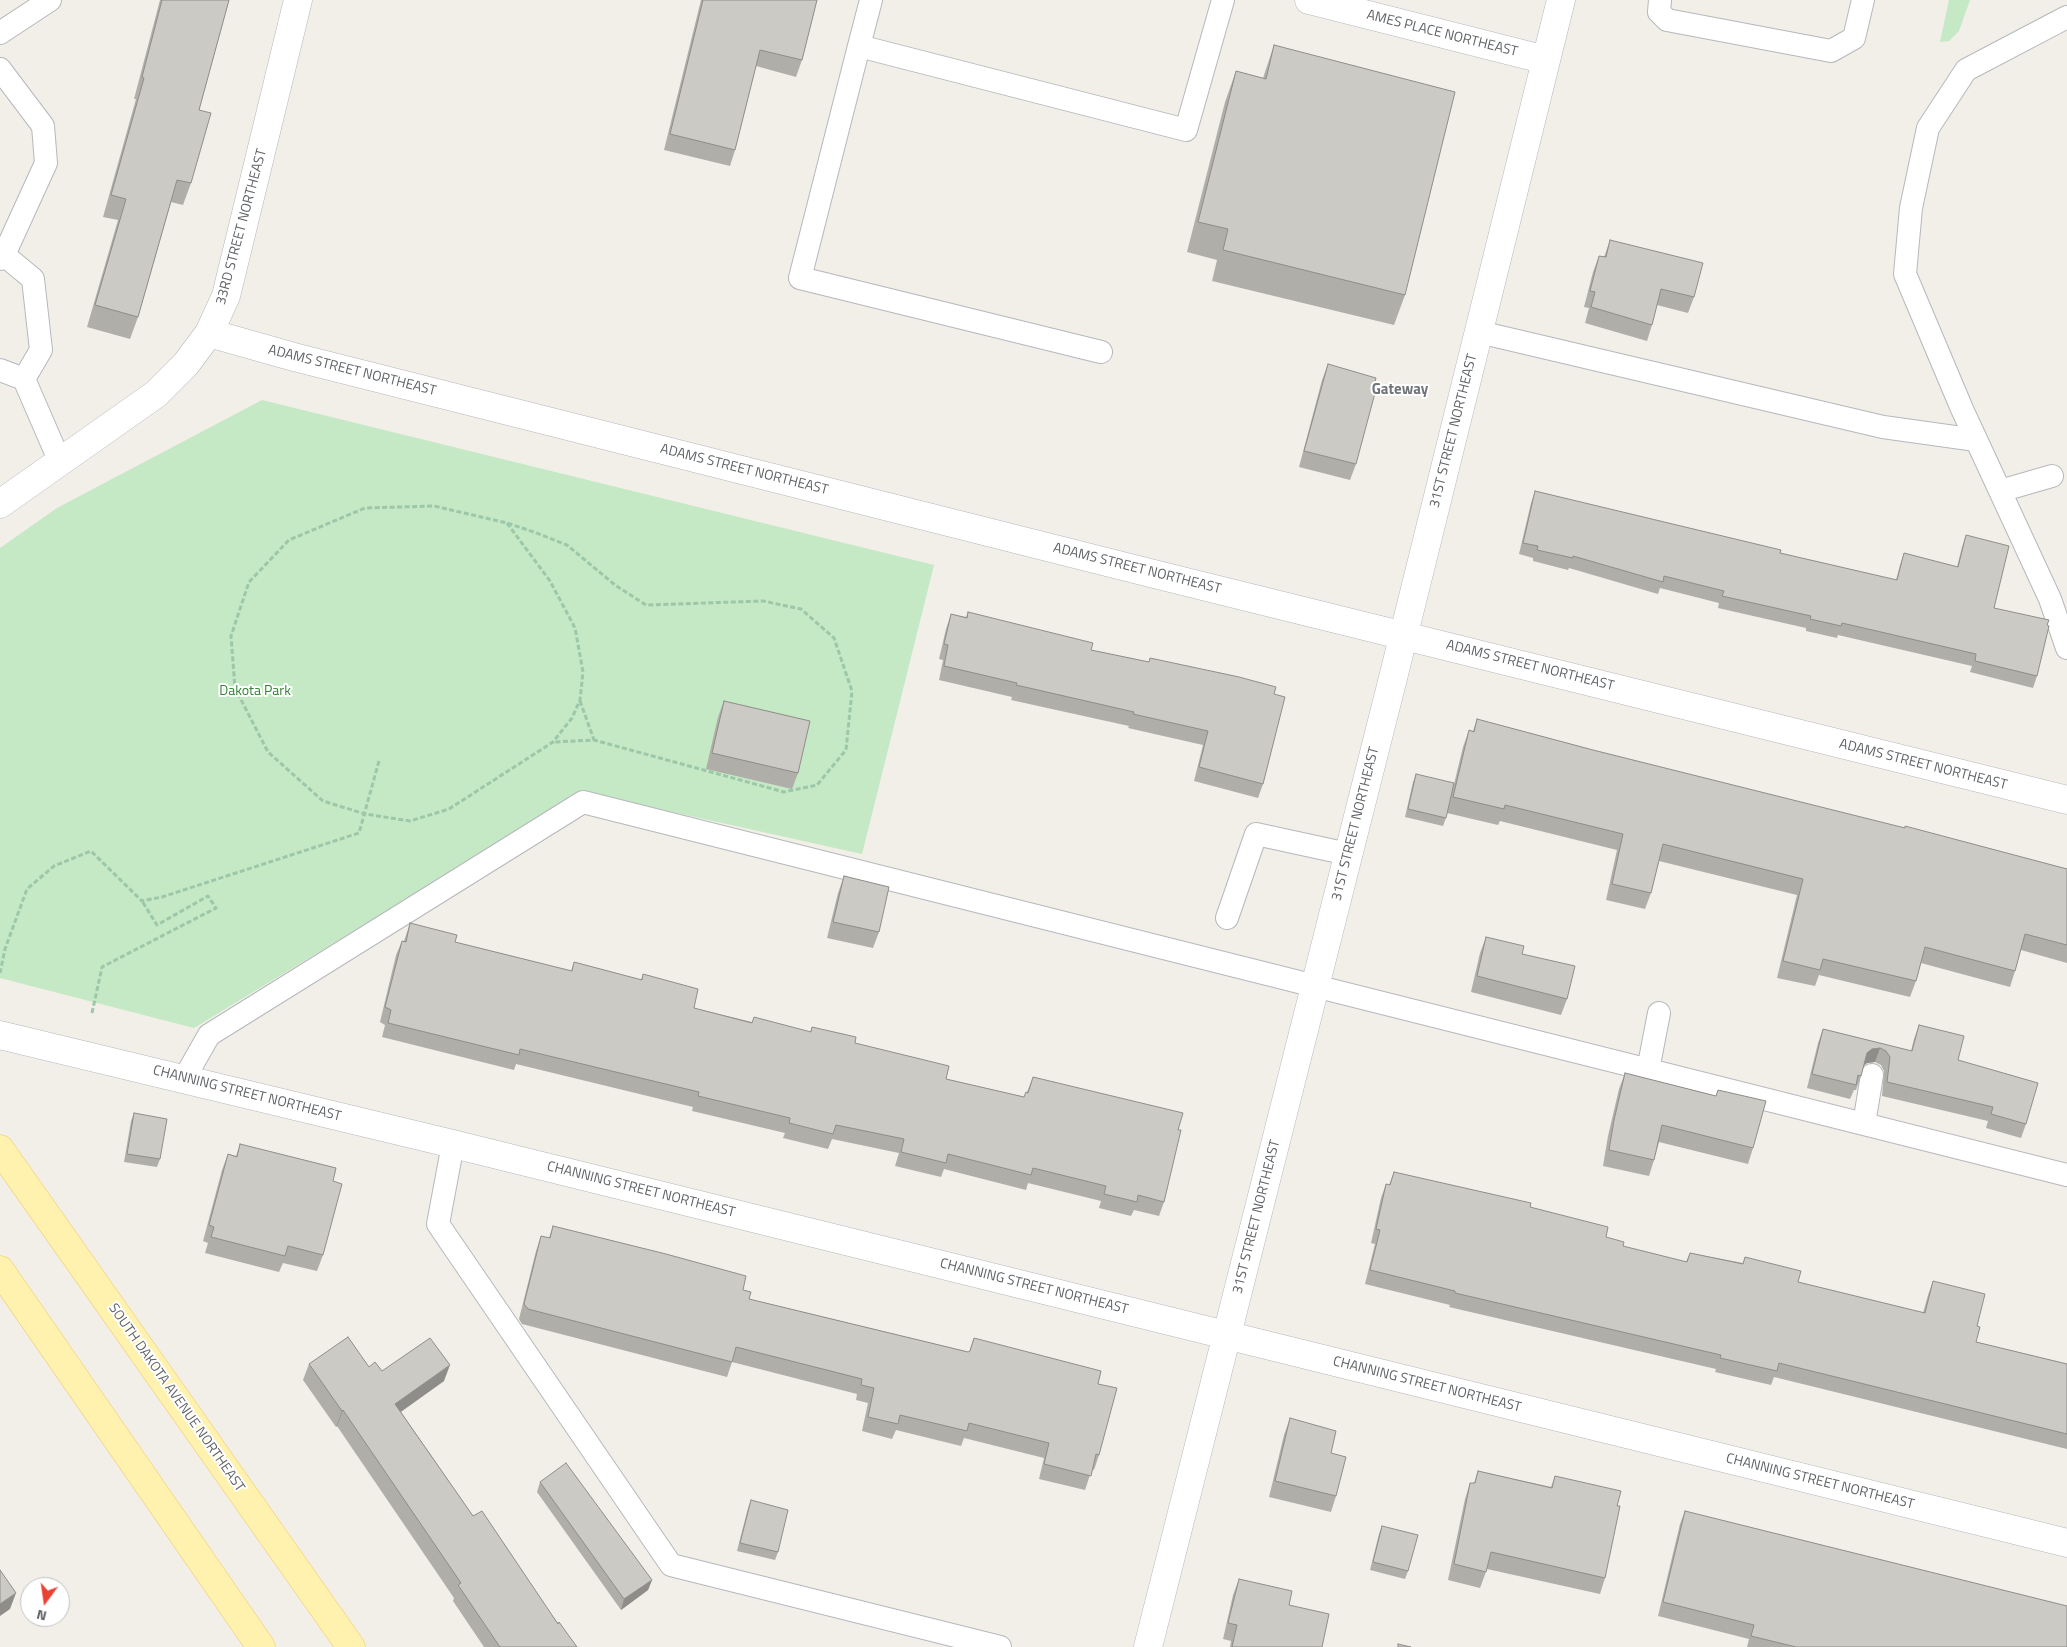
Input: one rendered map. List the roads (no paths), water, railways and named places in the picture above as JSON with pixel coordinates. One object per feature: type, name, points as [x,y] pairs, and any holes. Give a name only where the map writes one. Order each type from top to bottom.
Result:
[{"type":"main road","name":"SOUTH DAKOTA AVENUE NORTHEAST","points":[[0,1149],[351,1647]]},
{"type":"main road","points":[[0,1270],[261,1647]]},
{"type":"street","name":"33RD STREET NORTHEAST","points":[[0,504],[156,394],[186,364],[209,333],[226,296],[298,0]]},
{"type":"street","name":"AMES PLACE NORTHEAST","points":[[1309,0],[1546,60]]},
{"type":"street","name":"31ST STREET NORTHEAST","points":[[1148,1647],[1404,635],[1561,0]]},
{"type":"street","name":"ADAMS STREET NORTHEAST","points":[[209,333],[294,357],[2067,800]]},
{"type":"street","name":"CHANNING STREET NORTHEAST","points":[[0,1035],[453,1144],[2067,1543]]},
{"type":"lane","points":[[0,33],[50,0]]},
{"type":"lane","points":[[871,0],[800,278],[1101,352]]},
{"type":"lane","points":[[859,46],[1186,130],[1223,0]]},
{"type":"lane","points":[[1660,0],[1659,12],[1667,20],[1830,51],[1854,38],[1863,0]]},
{"type":"lane","points":[[2067,17],[1966,70],[1928,128],[1911,208],[1906,274],[1976,440],[2050,599],[2067,648]]},
{"type":"lane","points":[[0,69],[43,126],[46,163],[1,255],[33,279],[41,350],[24,379]]},
{"type":"lane","points":[[1479,332],[1883,427],[1976,440]]},
{"type":"lane","points":[[0,370],[24,379],[60,462]]},
{"type":"lane","points":[[2000,491],[2052,476]]},
{"type":"lane","points":[[184,1079],[210,1035],[583,802],[2067,1175]]},
{"type":"lane","points":[[1227,918],[1256,834],[1348,854]]},
{"type":"lane","points":[[1648,1070],[1660,1013]]},
{"type":"lane","points":[[1864,1124],[1872,1075]]},
{"type":"lane","points":[[453,1144],[438,1224],[671,1565],[1000,1647]]},
{"type":"district","name":"Gateway","points":[[1400,390]]},
{"type":"park label","name":"Dakota Park","points":[[255,692]]}]
